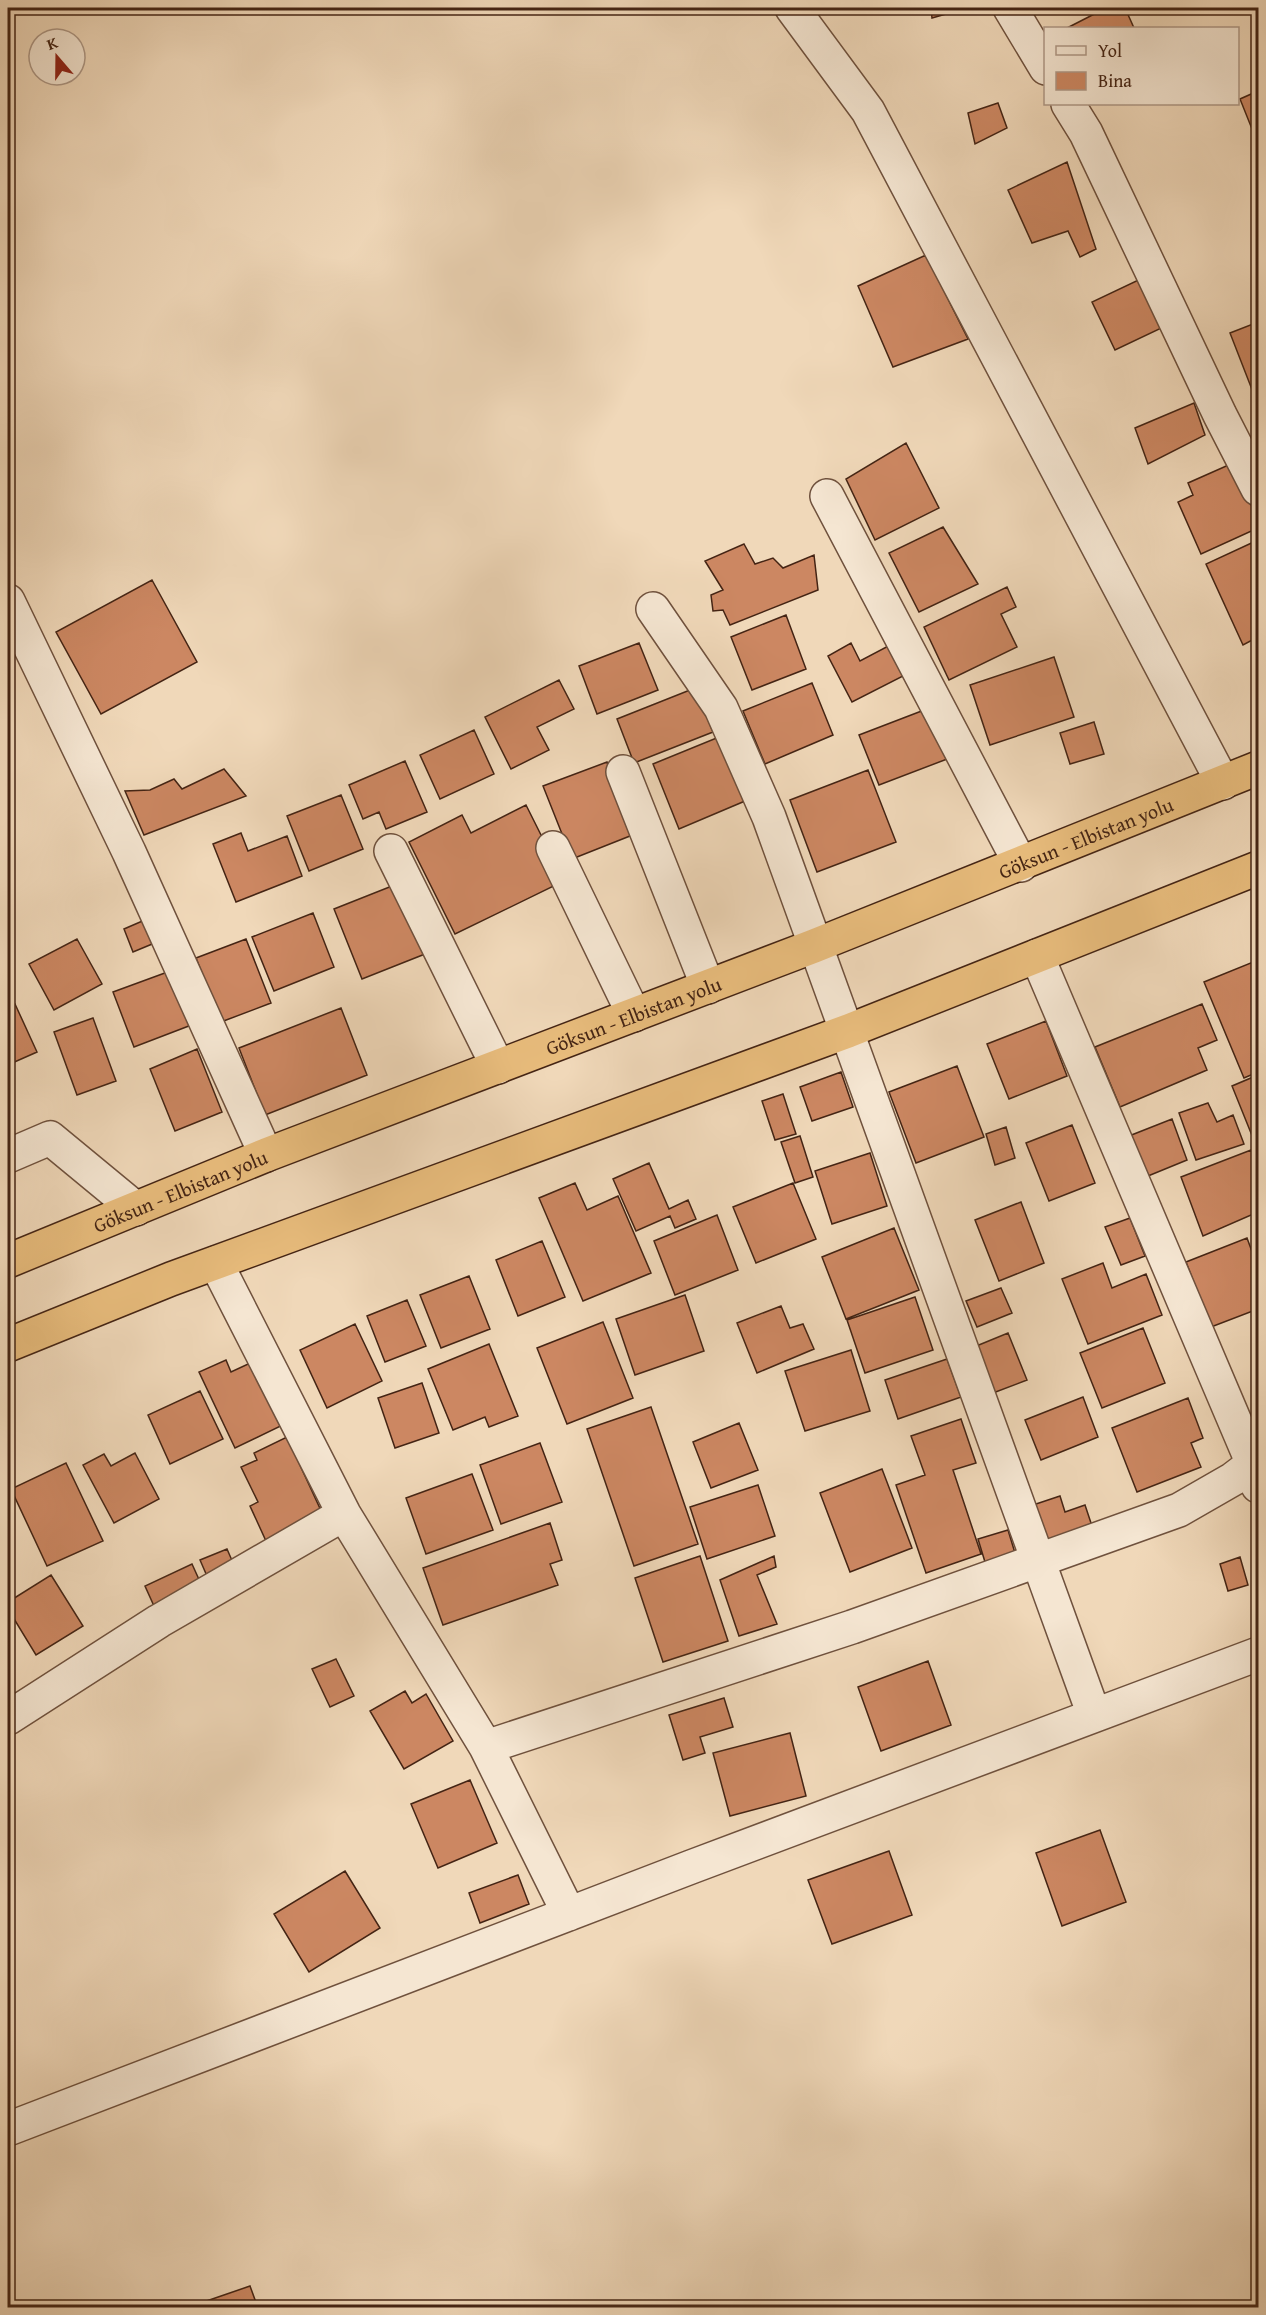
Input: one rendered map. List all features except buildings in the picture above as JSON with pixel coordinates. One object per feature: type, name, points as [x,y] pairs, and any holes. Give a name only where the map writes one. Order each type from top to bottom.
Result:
[{"type":"highway","name":"Göksun - Elbistan yolu","points":[[8,1261],[266,1155],[814,946],[1258,768]]},
{"type":"highway","points":[[8,1345],[216,1263],[848,1031],[1258,868]]},
{"type":"street","points":[[792,8],[868,111],[1223,783]]},
{"type":"street","points":[[1010,8],[1044,65]]},
{"type":"street","points":[[1069,105],[1086,133],[1220,415],[1258,489]]},
{"type":"street","points":[[827,496],[1021,864]]},
{"type":"street","points":[[8,601],[129,852],[266,1155]]},
{"type":"street","points":[[653,609],[721,708],[769,817],[1095,1715]]},
{"type":"street","points":[[623,772],[708,987]]},
{"type":"street","points":[[553,848],[634,1015]]},
{"type":"street","points":[[391,851],[498,1067]]},
{"type":"street","points":[[486,1747],[852,1628],[1179,1510],[1233,1479],[1257,1471],[1037,956]]},
{"type":"street","points":[[8,1156],[50,1138],[136,1209]]},
{"type":"street","points":[[216,1263],[344,1514],[486,1747],[569,1914]]},
{"type":"street","points":[[8,1718],[159,1621],[344,1514]]},
{"type":"street","points":[[8,2129],[1258,1654]]}]
